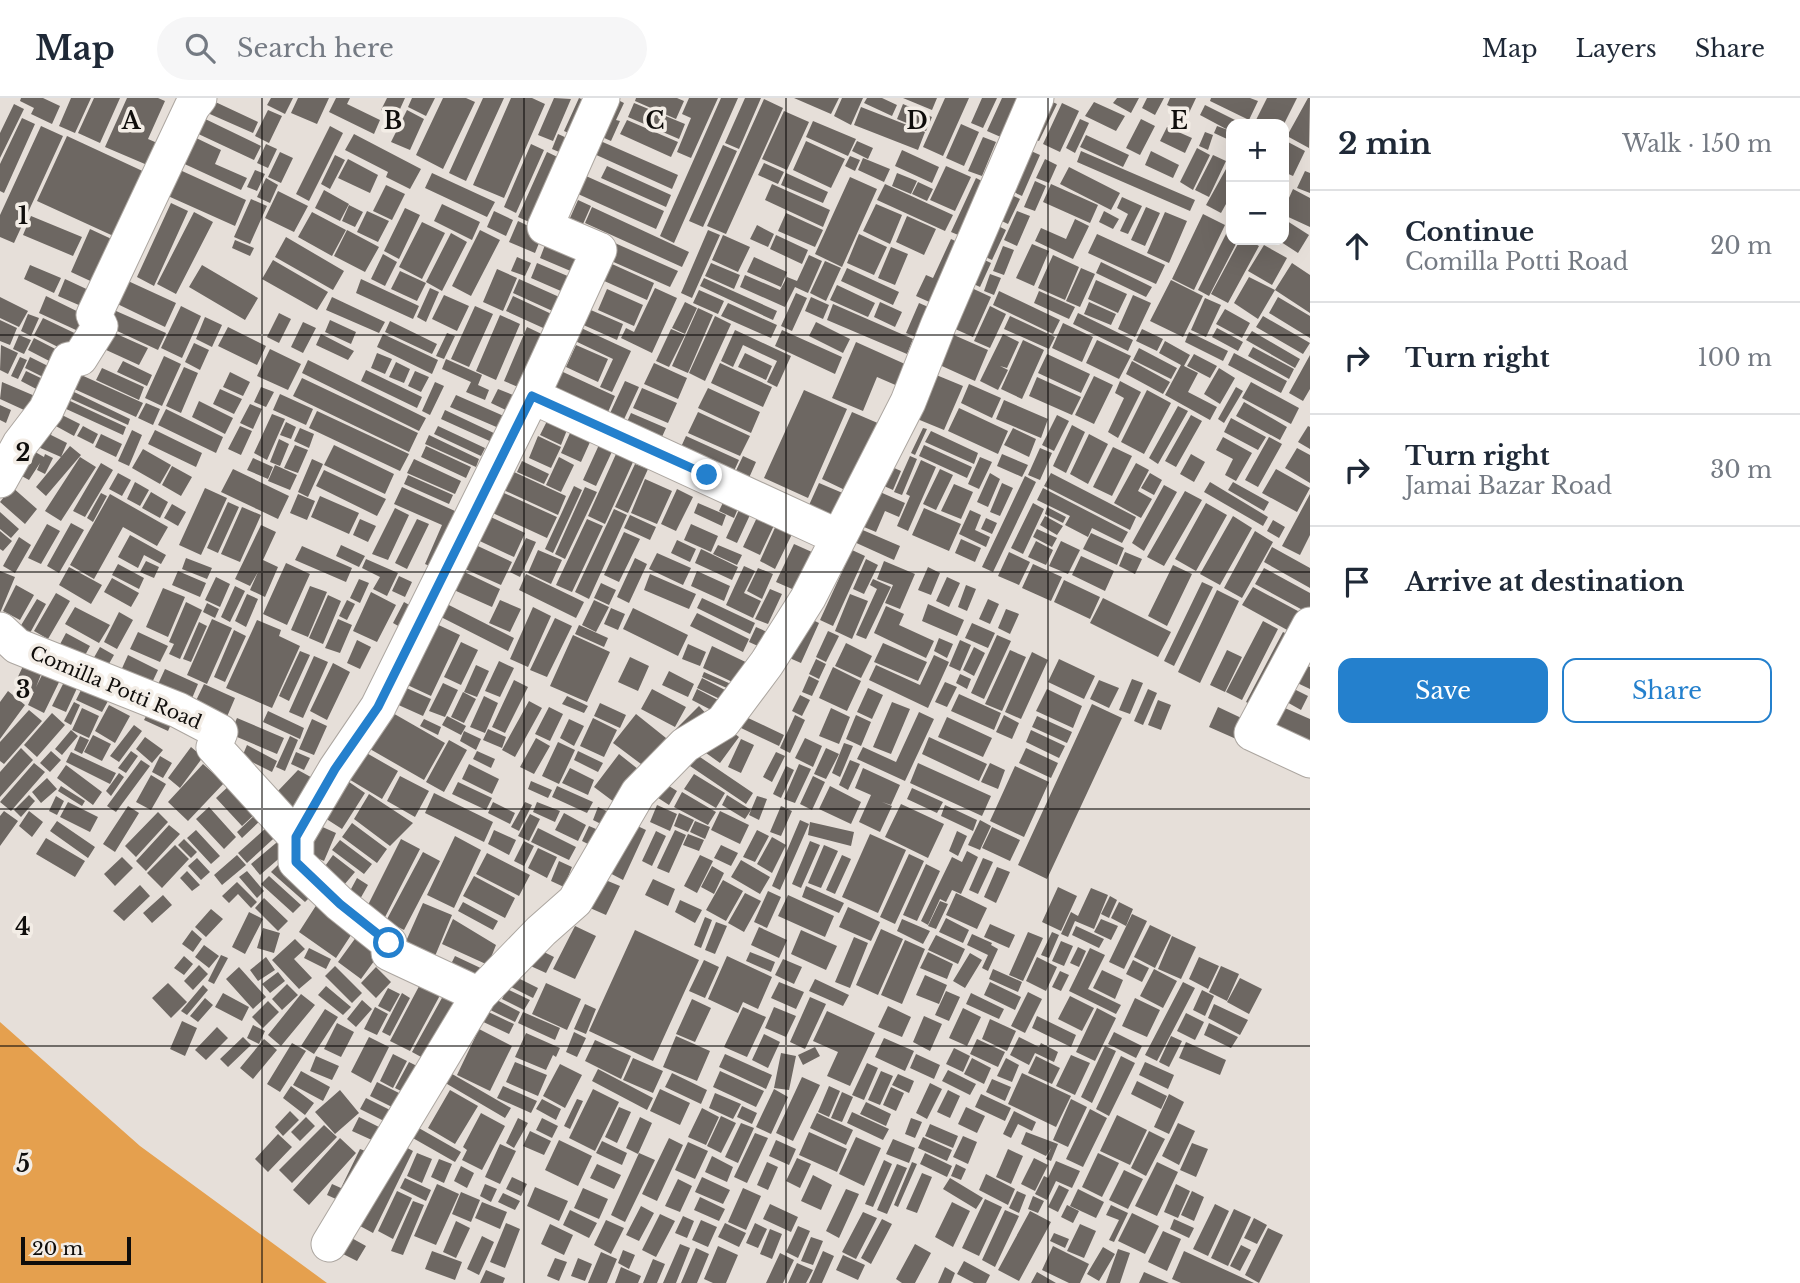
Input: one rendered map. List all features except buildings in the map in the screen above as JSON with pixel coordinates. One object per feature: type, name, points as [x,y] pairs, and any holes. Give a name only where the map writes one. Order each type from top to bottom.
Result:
[{"type":"street","points":[[0,480],[20,444],[46,410],[69,359],[80,358],[100,326],[94,315],[192,107],[200,98]]},
{"type":"street","points":[[296,837],[335,769],[378,707],[532,396],[599,250],[545,227],[602,98]]},
{"type":"street","points":[[329,1244],[479,995],[541,930],[575,901],[638,793],[684,745],[723,722],[766,663],[808,598],[908,402],[1036,98]]},
{"type":"street","points":[[532,396],[838,537]]},
{"type":"street","points":[[1310,625],[1252,733],[1310,760]]},
{"type":"street","name":"Comilla Potti Road","points":[[0,631],[17,646],[178,710],[220,732],[214,747],[296,837],[296,862],[340,904],[389,943],[390,953],[479,995]]},
{"type":"shaded area","points":[[0,1022],[140,1146],[327,1283],[0,1283]]},
{"type":"route","points":[[389,943],[340,904],[296,862],[296,837],[335,769],[378,707],[428,611],[532,396],[707,475]]}]
